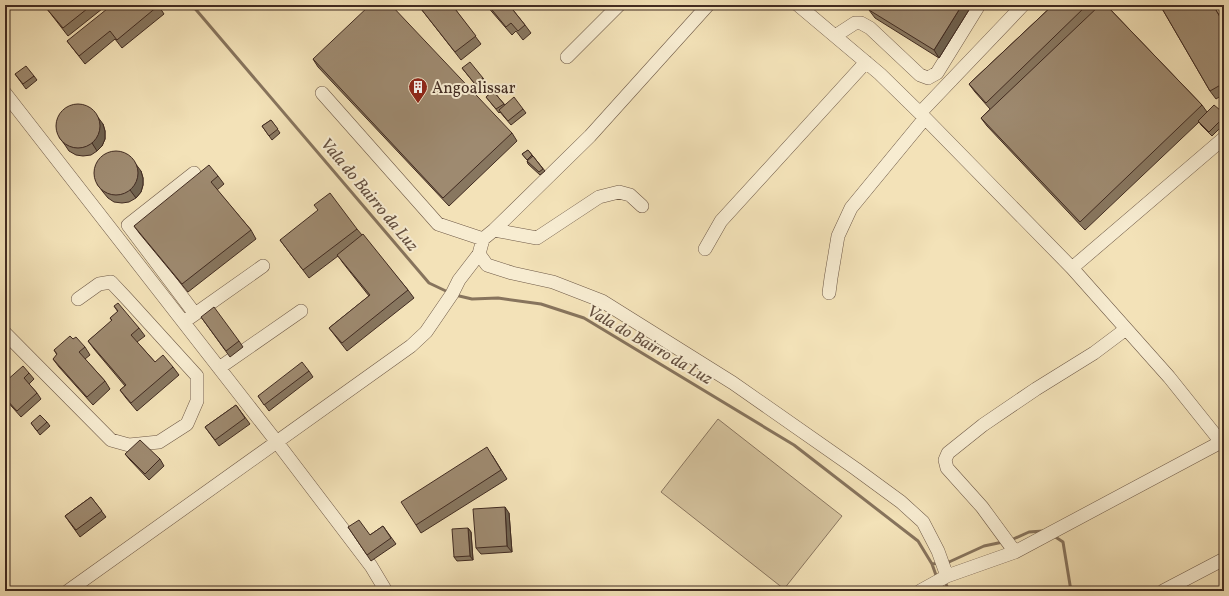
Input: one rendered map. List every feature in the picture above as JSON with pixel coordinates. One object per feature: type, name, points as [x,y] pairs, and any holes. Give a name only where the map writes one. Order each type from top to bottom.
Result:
[{"type":"street","points":[[567,58],[619,5]]},
{"type":"street","points":[[68,591],[411,346],[426,332],[452,294],[459,280],[479,254],[483,239],[590,136],[708,5]]},
{"type":"street","points":[[798,5],[866,62],[922,115],[1072,268],[1169,377],[1222,443],[1015,552],[947,576],[920,591]]},
{"type":"street","points":[[835,36],[855,23],[861,23],[870,28],[920,76],[928,78],[937,73],[978,5]]},
{"type":"street","points":[[829,293],[838,236],[851,208],[922,115],[1023,5]]},
{"type":"street","points":[[705,249],[721,222],[866,62]]},
{"type":"street","points":[[5,93],[276,441],[371,566],[386,591]]},
{"type":"street","points":[[322,93],[438,224],[483,239]]},
{"type":"street","points":[[1072,268],[1224,138]]},
{"type":"street","points":[[194,173],[128,225],[195,314]]},
{"type":"street","points":[[494,230],[537,238],[599,197],[619,192],[630,195],[642,206]]},
{"type":"street","points":[[479,254],[488,265],[553,282],[602,301],[733,383],[856,468],[901,502],[923,522],[938,551],[947,576]]},
{"type":"street","points":[[184,322],[263,266]]},
{"type":"street","points":[[5,333],[30,360],[112,440],[129,445],[159,442],[186,424],[197,401],[197,376],[111,282],[99,284],[78,299]]},
{"type":"street","points":[[219,368],[301,311]]},
{"type":"street","points":[[1015,552],[982,507],[947,468],[945,460],[948,453],[983,425],[1036,389],[1094,353],[1126,329]]},
{"type":"street","points":[[20,370],[30,360]]},
{"type":"street","points":[[1163,591],[1224,559]]},
{"type":"shaded area","points":[[718,419],[842,516],[784,589],[661,492]]},
{"type":"building","points":[[52,5],[92,5],[63,28],[47,9]]},
{"type":"building","points":[[112,5],[158,6],[117,40],[110,31],[79,56],[67,41]]},
{"type":"building","name":"Angoalissar","points":[[370,5],[391,5],[512,133],[443,198],[313,59]]},
{"type":"building","points":[[418,5],[452,5],[476,36],[455,52]]},
{"type":"building","points":[[488,5],[509,5],[525,25],[518,31],[511,23],[506,27]]},
{"type":"building","points":[[872,5],[962,5],[934,50],[869,10]]},
{"type":"building","points":[[1053,5],[1087,5],[986,103],[969,84]]},
{"type":"building","points":[[1100,5],[1106,5],[1202,105],[1080,222],[981,118]]},
{"type":"building","points":[[1160,5],[1213,5],[1224,24],[1224,83],[1210,91]]},
{"type":"building","points":[[470,62],[483,78],[475,84],[462,68]]},
{"type":"building","points":[[26,66],[34,76],[23,84],[15,74]]},
{"type":"building","points":[[493,91],[504,104],[496,109],[486,97]]},
{"type":"building","points":[[514,97],[523,109],[508,121],[499,110]]},
{"type":"building","points":[[78,104],[90,108],[96,114],[100,126],[96,138],[90,144],[78,148],[66,144],[60,138],[56,126],[60,114],[66,108]]},
{"type":"building","points":[[1214,105],[1220,110],[1224,108],[1224,117],[1209,132],[1198,121]]},
{"type":"building","points":[[271,120],[278,129],[269,136],[262,126]]},
{"type":"building","points":[[528,150],[532,155],[527,160],[522,154]]},
{"type":"building","points":[[116,151],[128,155],[134,161],[138,173],[134,185],[128,191],[116,195],[104,191],[98,185],[94,173],[98,161],[104,155]]},
{"type":"building","points":[[533,156],[543,169],[539,172],[527,161]]},
{"type":"building","points":[[209,165],[218,176],[211,182],[251,230],[182,284],[134,226]]},
{"type":"building","points":[[330,193],[357,229],[303,270],[280,240],[318,210],[314,205]]},
{"type":"building","points":[[363,234],[408,290],[342,343],[329,328],[370,295],[337,255]]},
{"type":"building","points":[[118,303],[139,328],[131,335],[155,362],[163,355],[173,367],[131,403],[120,390],[126,385],[88,341],[112,320],[110,318],[118,311],[114,306]]},
{"type":"building","points":[[214,307],[239,341],[226,351],[201,317]]},
{"type":"building","points":[[70,336],[73,339],[76,337],[85,347],[79,352],[105,381],[87,397],[53,359],[57,354],[54,350]]},
{"type":"building","points":[[302,362],[309,371],[264,405],[258,396]]},
{"type":"building","points":[[23,366],[29,373],[24,378],[37,393],[17,411],[5,398],[5,382]]},
{"type":"building","points":[[236,405],[245,418],[215,440],[205,427]]},
{"type":"building","points":[[40,415],[47,422],[37,431],[31,423]]},
{"type":"building","points":[[140,440],[160,459],[145,474],[125,454]]},
{"type":"building","points":[[487,447],[501,470],[416,525],[401,502]]},
{"type":"building","points":[[91,497],[102,511],[76,530],[65,516]]},
{"type":"building","points":[[505,507],[507,546],[476,548],[473,509]]},
{"type":"building","points":[[359,520],[370,535],[383,526],[391,538],[367,555],[348,527]]},
{"type":"building","points":[[468,528],[470,556],[454,557],[452,529]]},
{"type":"waterway","name":"Vala do Bairro da Luz","points":[[192,5],[429,283],[448,292]]},
{"type":"waterway","name":"Vala do Bairro da Luz","points":[[455,295],[472,299],[498,298],[541,304],[584,318],[794,445],[918,541],[932,564],[940,563]]},
{"type":"waterway","points":[[1011,540],[1029,532],[1043,531]]},
{"type":"waterway","points":[[1054,536],[1063,542],[1071,591]]},
{"type":"waterway","points":[[945,563],[984,546],[1003,542]]},
{"type":"waterway","points":[[932,564],[937,578]]},
{"type":"waterway","points":[[944,583],[949,591]]},
{"type":"place","name":"Angoalissar","points":[[418,104]]}]
